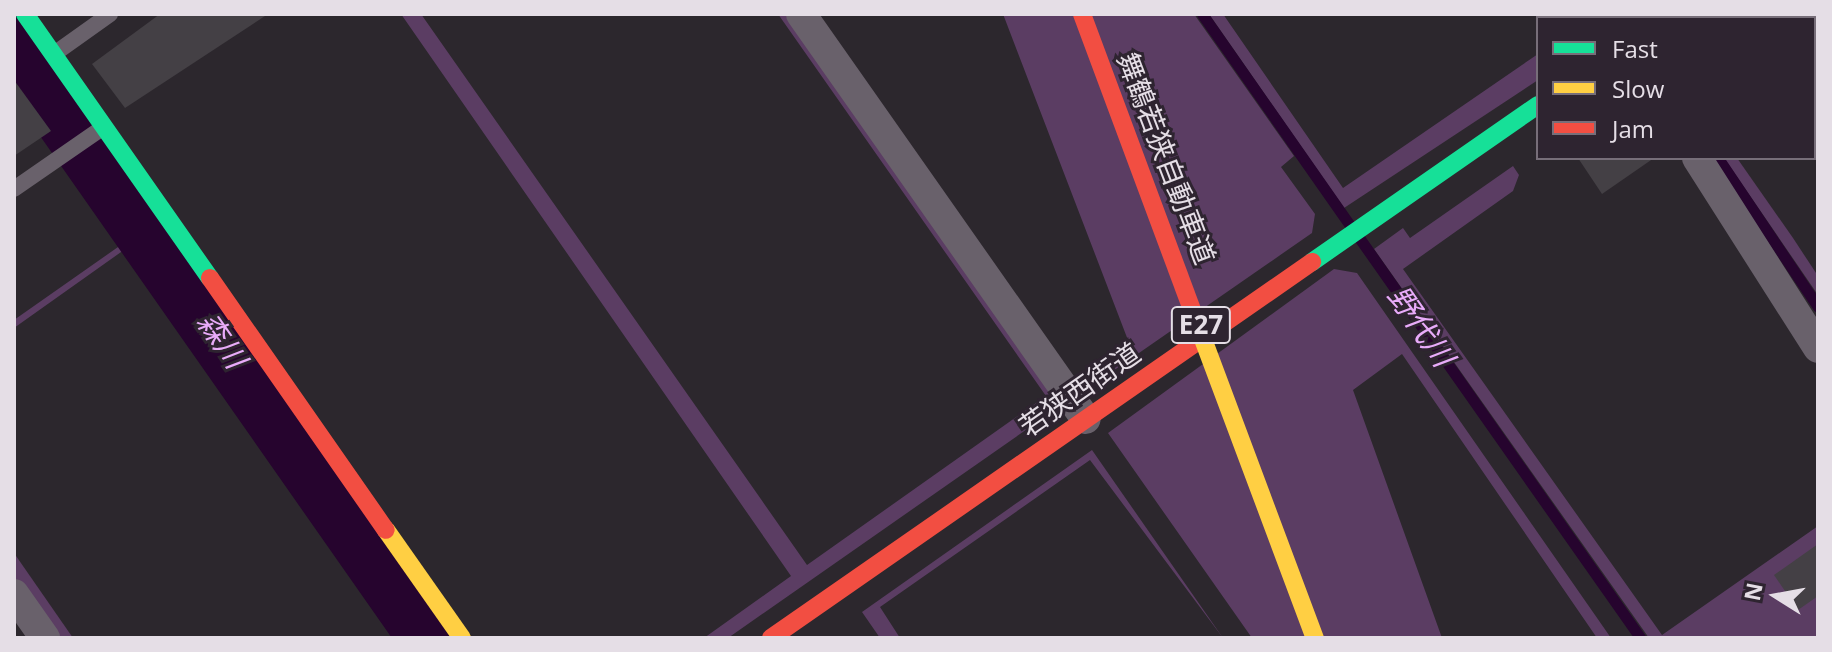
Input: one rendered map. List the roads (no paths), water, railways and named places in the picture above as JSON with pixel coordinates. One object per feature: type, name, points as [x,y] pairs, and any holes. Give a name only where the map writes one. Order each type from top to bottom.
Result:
[{"type":"main road","points":[[25,14],[54,54],[98,130],[462,638]]},
{"type":"main road","name":"舞鶴若狭自動車道","points":[[1082,14],[1315,638]]},
{"type":"main road","name":"若狭西街道","points":[[771,638],[1536,106]]},
{"type":"street","points":[[801,14],[1086,419]]},
{"type":"street","points":[[1698,160],[1818,348]]},
{"type":"street","points":[[14,594],[45,638]]},
{"type":"lane","points":[[54,54],[110,14]]},
{"type":"lane","points":[[14,189],[98,130]]},
{"type":"waterway","name":"野代川","points":[[1202,14],[1350,225]]},
{"type":"waterway","name":"森川","points":[[14,43],[431,638]]},
{"type":"waterway","name":"野代川","points":[[1719,160],[1818,307]]},
{"type":"waterway","name":"野代川","points":[[1360,239],[1640,638]]}]
